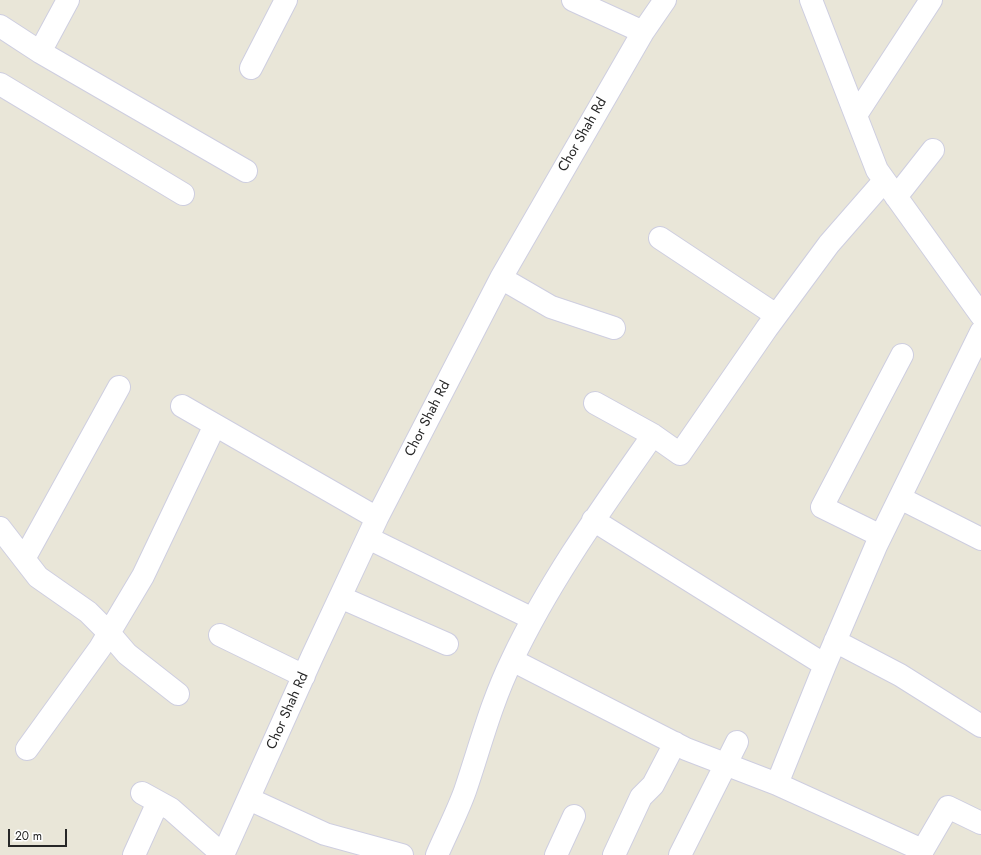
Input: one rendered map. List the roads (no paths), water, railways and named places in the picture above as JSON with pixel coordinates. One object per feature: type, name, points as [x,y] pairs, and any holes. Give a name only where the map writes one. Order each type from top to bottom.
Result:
[{"type":"street","points":[[40,52],[68,0]]},
{"type":"street","points":[[251,68],[286,0]]},
{"type":"street","points":[[573,0],[643,32]]},
{"type":"street","name":"Chor Shah Rd","points":[[223,855],[377,518],[501,278],[643,32],[665,0]]},
{"type":"street","points":[[811,0],[877,170],[981,315]]},
{"type":"street","points":[[856,115],[931,0]]},
{"type":"street","points":[[0,26],[40,52],[246,171]]},
{"type":"street","points":[[0,84],[183,194]]},
{"type":"street","points":[[595,403],[653,435],[680,454],[776,315],[829,244],[933,150]]},
{"type":"street","points":[[660,238],[776,315]]},
{"type":"street","points":[[501,278],[551,307],[614,328]]},
{"type":"street","points":[[776,784],[835,641],[881,536],[981,332]]},
{"type":"street","points":[[881,536],[822,507],[902,356]]},
{"type":"street","points":[[24,559],[119,387]]},
{"type":"street","points":[[182,406],[377,518]]},
{"type":"street","points":[[27,749],[109,632],[143,576],[215,425]]},
{"type":"street","points":[[437,855],[464,793],[492,704],[512,660],[534,619],[593,520],[653,435]]},
{"type":"street","points":[[900,498],[981,539]]},
{"type":"street","points":[[593,520],[825,665]]},
{"type":"street","points":[[0,528],[38,577],[88,612],[109,632],[127,654],[178,694]]},
{"type":"street","points":[[368,538],[534,619]]},
{"type":"street","points":[[340,597],[447,644]]},
{"type":"street","points":[[220,635],[304,676]]},
{"type":"street","points":[[835,641],[900,675],[981,726]]},
{"type":"street","points":[[512,660],[675,743],[726,765],[776,784],[921,853],[948,807],[981,823]]},
{"type":"street","points":[[680,855],[737,742]]},
{"type":"street","points":[[614,855],[641,798],[653,785],[675,743]]},
{"type":"street","points":[[134,855],[150,798],[171,809],[223,855]]},
{"type":"street","points":[[249,799],[324,834],[402,855]]},
{"type":"street","points":[[556,855],[574,816]]}]
